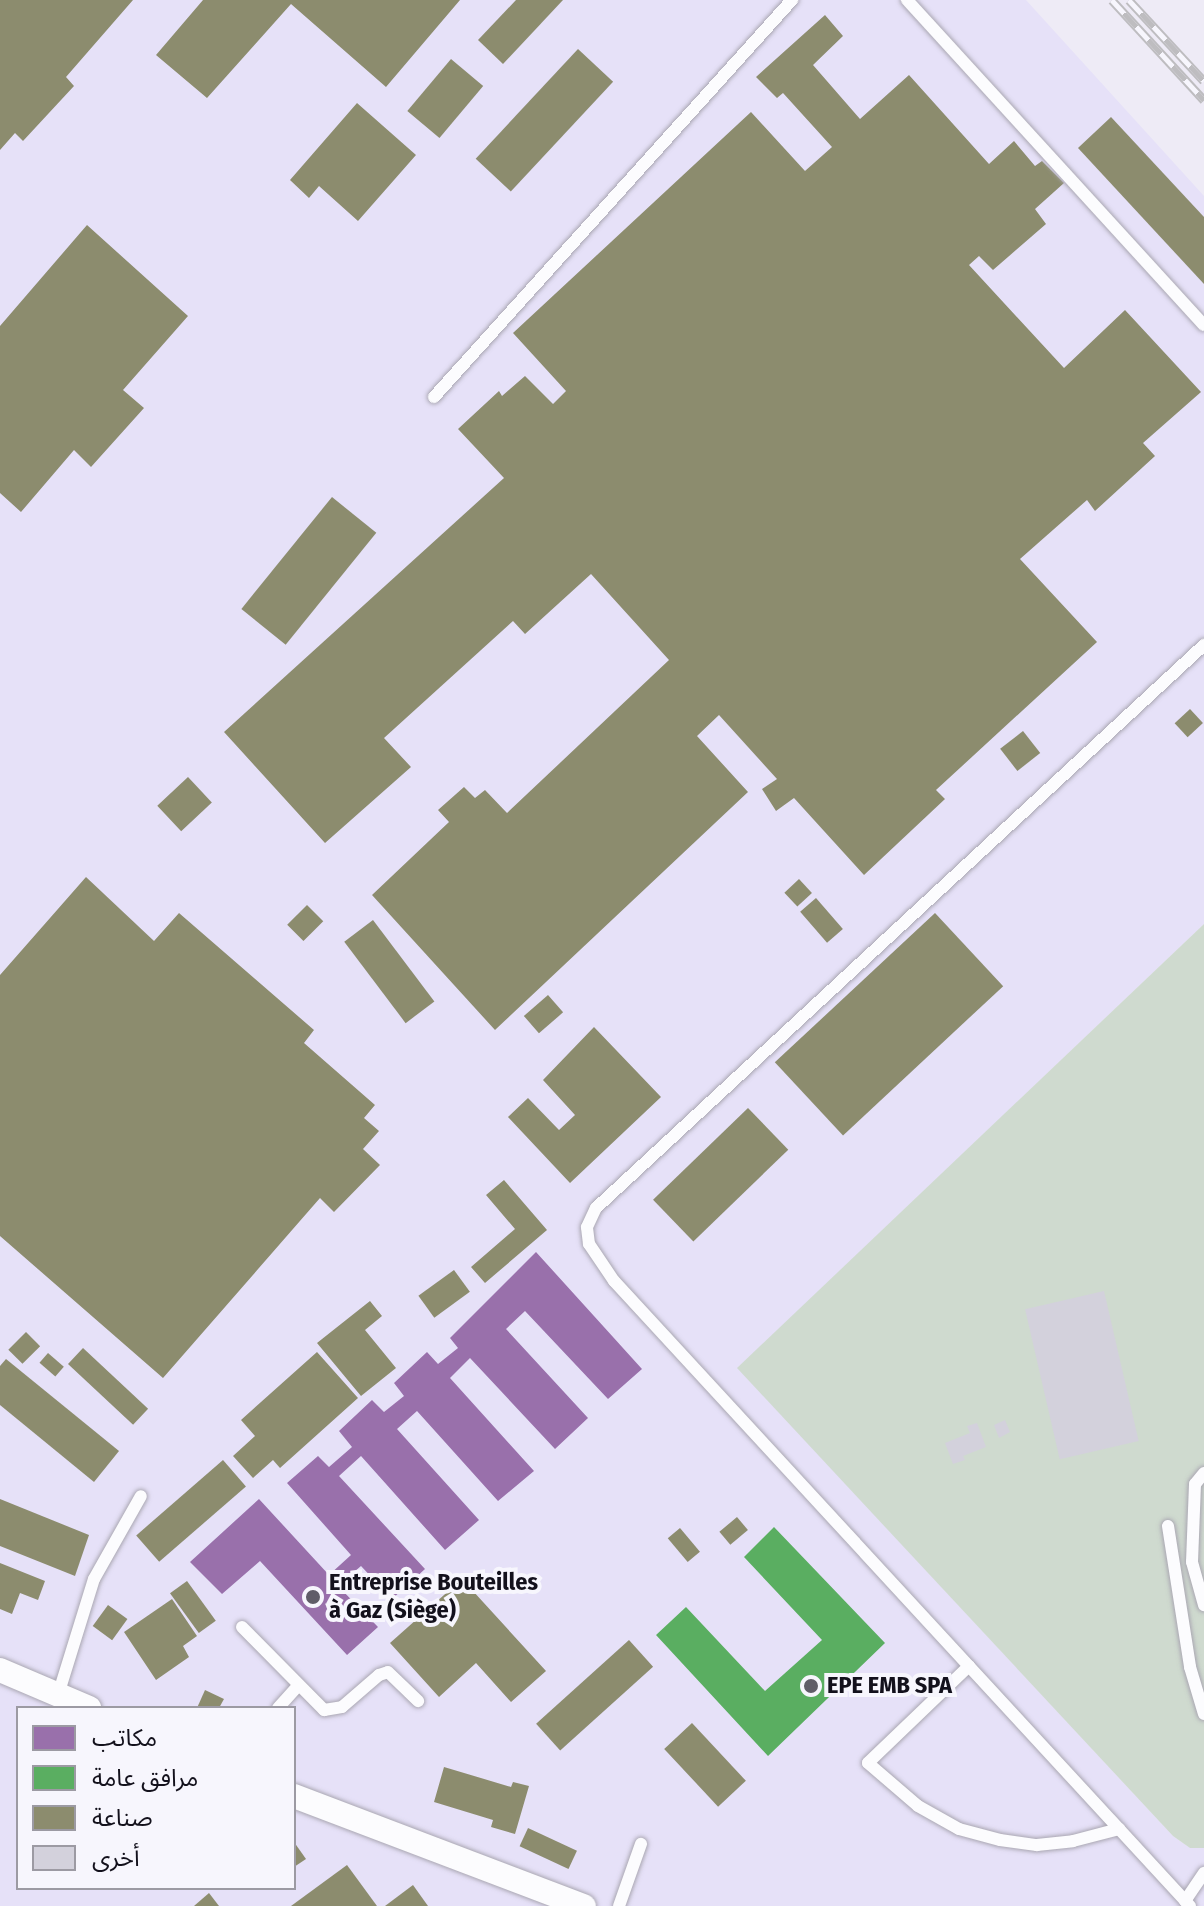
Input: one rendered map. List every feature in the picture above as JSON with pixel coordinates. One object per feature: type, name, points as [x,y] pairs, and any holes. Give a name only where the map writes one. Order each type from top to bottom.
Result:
[{"type":"street","points":[[0,1670],[84,1706]]},
{"type":"street","points":[[296,1797],[584,1906]]},
{"type":"lane","points":[[434,397],[792,0]]},
{"type":"lane","points":[[907,0],[1204,325]]},
{"type":"lane","points":[[1204,645],[596,1208],[587,1227],[589,1244],[614,1281],[1187,1904],[1204,1873]]},
{"type":"lane","points":[[1204,1473],[1195,1484],[1192,1562],[1204,1605]]},
{"type":"lane","points":[[58,1695],[94,1579],[141,1496]]},
{"type":"lane","points":[[1168,1526],[1190,1667],[1204,1714]]},
{"type":"lane","points":[[242,1627],[318,1708],[330,1712],[342,1707],[379,1675],[388,1672],[418,1701]]},
{"type":"lane","points":[[969,1666],[868,1763],[918,1806],[959,1829],[1000,1840],[1037,1845],[1073,1841],[1119,1829]]},
{"type":"lane","points":[[280,1706],[298,1686]]},
{"type":"lane","points":[[619,1906],[641,1844]]},
{"type":"shaded area","points":[[0,0],[1026,0],[1204,196],[1204,924],[738,1368],[1173,1836],[1190,1848],[1204,1848],[1204,1906],[0,1906]]},
{"type":"shaded area","points":[[1204,924],[1204,1848],[1190,1848],[1173,1836],[737,1368]]},
{"type":"building: مكاتب","points":[[536,1252],[642,1369],[608,1399],[525,1311],[506,1329],[588,1418],[555,1449],[470,1358],[450,1378],[534,1471],[498,1501],[417,1411],[397,1429],[479,1520],[445,1550],[361,1456],[339,1476],[425,1569],[392,1599],[361,1566],[338,1586],[378,1627],[347,1655],[260,1561],[222,1594],[190,1562],[259,1499],[329,1575],[351,1555],[287,1483],[318,1456],[329,1467],[352,1447],[339,1431],[372,1400],[384,1412],[404,1396],[394,1383],[427,1352],[438,1364],[458,1348],[450,1338]]},
{"type":"building: مرافق عامة","points":[[774,1527],[885,1643],[768,1756],[656,1635],[686,1607],[765,1691],[822,1640],[744,1557]]},
{"type":"building: صناعة","points":[[0,0],[133,0],[66,77],[74,86],[23,141],[15,133],[0,150]]},
{"type":"building: صناعة","points":[[203,0],[460,0],[386,87],[291,4],[207,98],[156,55]]},
{"type":"building: صناعة","points":[[516,0],[563,0],[503,64],[478,40]]},
{"type":"building: صناعة","points":[[825,15],[843,36],[813,65],[860,119],[909,75],[989,164],[1014,141],[1035,166],[1042,161],[1064,183],[1035,209],[1046,224],[993,270],[979,256],[969,265],[1064,368],[1125,310],[1201,392],[1143,443],[1155,456],[1095,511],[1087,500],[1020,559],[1097,642],[936,790],[945,799],[864,875],[794,798],[776,811],[762,789],[777,779],[719,715],[697,736],[748,792],[495,1030],[372,895],[449,822],[438,810],[464,787],[475,798],[485,790],[507,813],[669,660],[591,574],[525,634],[513,621],[384,738],[411,767],[325,843],[224,732],[504,478],[458,429],[499,391],[502,396],[525,376],[553,404],[566,391],[513,333],[751,112],[805,171],[832,147],[783,93],[777,98],[756,77]]},
{"type":"building: صناعة","points":[[578,49],[613,82],[511,191],[476,159]]},
{"type":"building: صناعة","points":[[451,59],[483,86],[439,138],[407,111]]},
{"type":"building: صناعة","points":[[357,103],[416,155],[358,221],[319,186],[309,198],[290,180]]},
{"type":"building: صناعة","points":[[1111,117],[1204,217],[1204,284],[1078,148]]},
{"type":"building: صناعة","points":[[87,225],[188,316],[123,390],[144,408],[91,467],[74,450],[21,512],[0,493],[0,326]]},
{"type":"building: صناعة","points":[[332,497],[376,533],[286,645],[241,609]]},
{"type":"building: صناعة","points":[[1190,709],[1203,723],[1188,737],[1175,723]]},
{"type":"building: صناعة","points":[[1023,731],[1040,753],[1017,771],[1000,749]]},
{"type":"building: صناعة","points":[[188,777],[212,803],[181,831],[157,806]]},
{"type":"building: صناعة","points":[[86,877],[154,941],[179,913],[314,1030],[304,1043],[375,1105],[364,1118],[379,1131],[363,1149],[380,1165],[334,1212],[320,1198],[163,1378],[0,1236],[0,975]]},
{"type":"building: صناعة","points":[[799,879],[812,893],[797,907],[784,893]]},
{"type":"building: صناعة","points":[[816,898],[843,929],[827,943],[800,912]]},
{"type":"building: صناعة","points":[[307,905],[323,921],[303,941],[287,925]]},
{"type":"building: صناعة","points":[[935,913],[1003,986],[843,1135],[775,1062]]},
{"type":"building: صناعة","points":[[373,920],[434,1001],[406,1023],[344,942]]},
{"type":"building: صناعة","points":[[548,995],[563,1012],[539,1033],[524,1016]]},
{"type":"building: صناعة","points":[[594,1027],[661,1097],[570,1183],[508,1117],[528,1098],[559,1130],[575,1115],[543,1080]]},
{"type":"building: صناعة","points":[[748,1108],[788,1150],[693,1241],[653,1200]]},
{"type":"building: صناعة","points":[[504,1180],[547,1230],[485,1283],[471,1267],[515,1229],[486,1195]]},
{"type":"building: صناعة","points":[[454,1270],[470,1292],[434,1318],[418,1296]]},
{"type":"building: صناعة","points":[[370,1301],[382,1316],[365,1330],[396,1368],[361,1396],[317,1343]]},
{"type":"building: صناعة","points":[[26,1332],[40,1346],[22,1364],[8,1350]]},
{"type":"building: صناعة","points":[[83,1348],[148,1409],[133,1425],[68,1364]]},
{"type":"building: صناعة","points":[[317,1352],[358,1398],[280,1468],[273,1460],[253,1478],[233,1456],[255,1436],[241,1420]]},
{"type":"building: صناعة","points":[[48,1353],[64,1367],[55,1377],[39,1363]]},
{"type":"building: صناعة","points":[[6,1359],[119,1451],[94,1482],[0,1405],[0,1366]]},
{"type":"building: صناعة","points":[[223,1460],[246,1486],[159,1562],[136,1535]]},
{"type":"building: صناعة","points":[[0,1499],[89,1535],[75,1576],[0,1546]]},
{"type":"building: صناعة","points":[[737,1517],[748,1530],[730,1545],[719,1532]]},
{"type":"building: صناعة","points":[[680,1528],[700,1552],[688,1562],[668,1538]]},
{"type":"building: صناعة","points":[[0,1563],[45,1581],[38,1600],[20,1593],[12,1614],[0,1609]]},
{"type":"building: صناعة","points":[[462,1579],[546,1671],[511,1702],[476,1663],[439,1697],[390,1643]]},
{"type":"building: صناعة","points":[[187,1581],[216,1621],[199,1633],[170,1593]]},
{"type":"building: صناعة","points":[[172,1599],[197,1636],[183,1646],[189,1657],[156,1680],[124,1632]]},
{"type":"building: صناعة","points":[[108,1605],[127,1619],[112,1640],[93,1626]]},
{"type":"building: صناعة","points":[[629,1640],[653,1667],[560,1750],[536,1724]]},
{"type":"building: صناعة","points":[[205,1690],[224,1699],[220,1706],[198,1706]]},
{"type":"building: صناعة","points":[[692,1723],[746,1781],[718,1807],[664,1749]]},
{"type":"building: صناعة","points":[[444,1767],[511,1787],[513,1782],[529,1786],[515,1834],[491,1827],[493,1820],[434,1802]]},
{"type":"building: صناعة","points":[[528,1828],[577,1851],[568,1869],[520,1846]]},
{"type":"building: صناعة","points":[[296,1845],[306,1859],[296,1866]]},
{"type":"building: صناعة","points":[[347,1865],[377,1906],[291,1906]]},
{"type":"building: صناعة","points":[[413,1885],[428,1906],[385,1906]]},
{"type":"building: صناعة","points":[[209,1893],[219,1906],[194,1906]]},
{"type":"building: أخرى","points":[[1104,1291],[1139,1441],[1060,1459],[1025,1309]]},
{"type":"building: أخرى","points":[[1005,1420],[1010,1432],[999,1438],[994,1425]]},
{"type":"building: أخرى","points":[[977,1423],[986,1447],[963,1456],[965,1460],[953,1464],[945,1443],[970,1433],[967,1426]]},
{"type":"railway","points":[[1112,0],[1204,100]]},
{"type":"railway","points":[[1129,0],[1204,81]]},
{"type":"place","name":"Entreprise Bouteilles à Gaz (Siège)","points":[[313,1597]]},
{"type":"place","name":"EPE EMB SPA","points":[[811,1686]]}]
